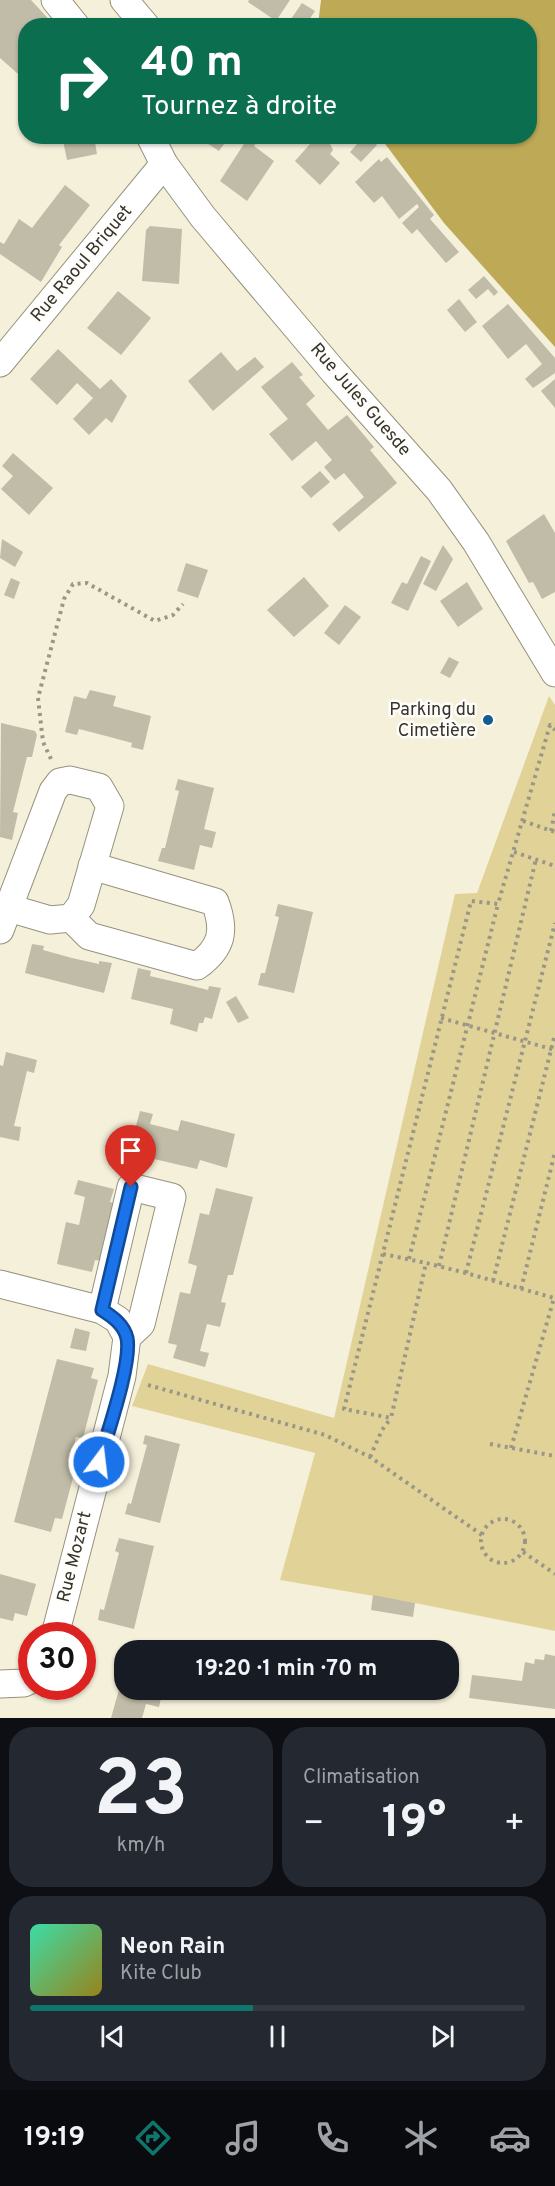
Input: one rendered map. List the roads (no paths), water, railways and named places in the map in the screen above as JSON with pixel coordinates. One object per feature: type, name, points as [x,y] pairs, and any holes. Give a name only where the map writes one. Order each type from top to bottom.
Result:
[{"type":"street","points":[[54,0],[69,18]]},
{"type":"street","points":[[124,0],[139,18]]},
{"type":"street","name":"Rue Jules Guesde","points":[[154,144],[165,164],[203,217],[319,355],[439,490],[476,542],[555,673]]},
{"type":"street","name":"Rue Raoul Briquet","points":[[0,363],[165,164]]},
{"type":"street","points":[[70,780],[99,787],[110,806],[92,866],[81,905],[71,918],[4,919],[53,791],[60,782],[70,780]]},
{"type":"street","points":[[71,918],[89,936],[197,966],[214,954],[223,922],[215,902],[92,866]]},
{"type":"street","points":[[0,1284],[102,1310],[118,1320],[127,1337],[141,1324],[172,1197],[131,1187],[102,1310]]},
{"type":"street","name":"Rue Mozart","points":[[58,1622],[122,1376],[127,1337]]},
{"type":"street","points":[[0,1684],[18,1683]]},
{"type":"place","name":"Parking du Cimetière","points":[[488,720]]}]
